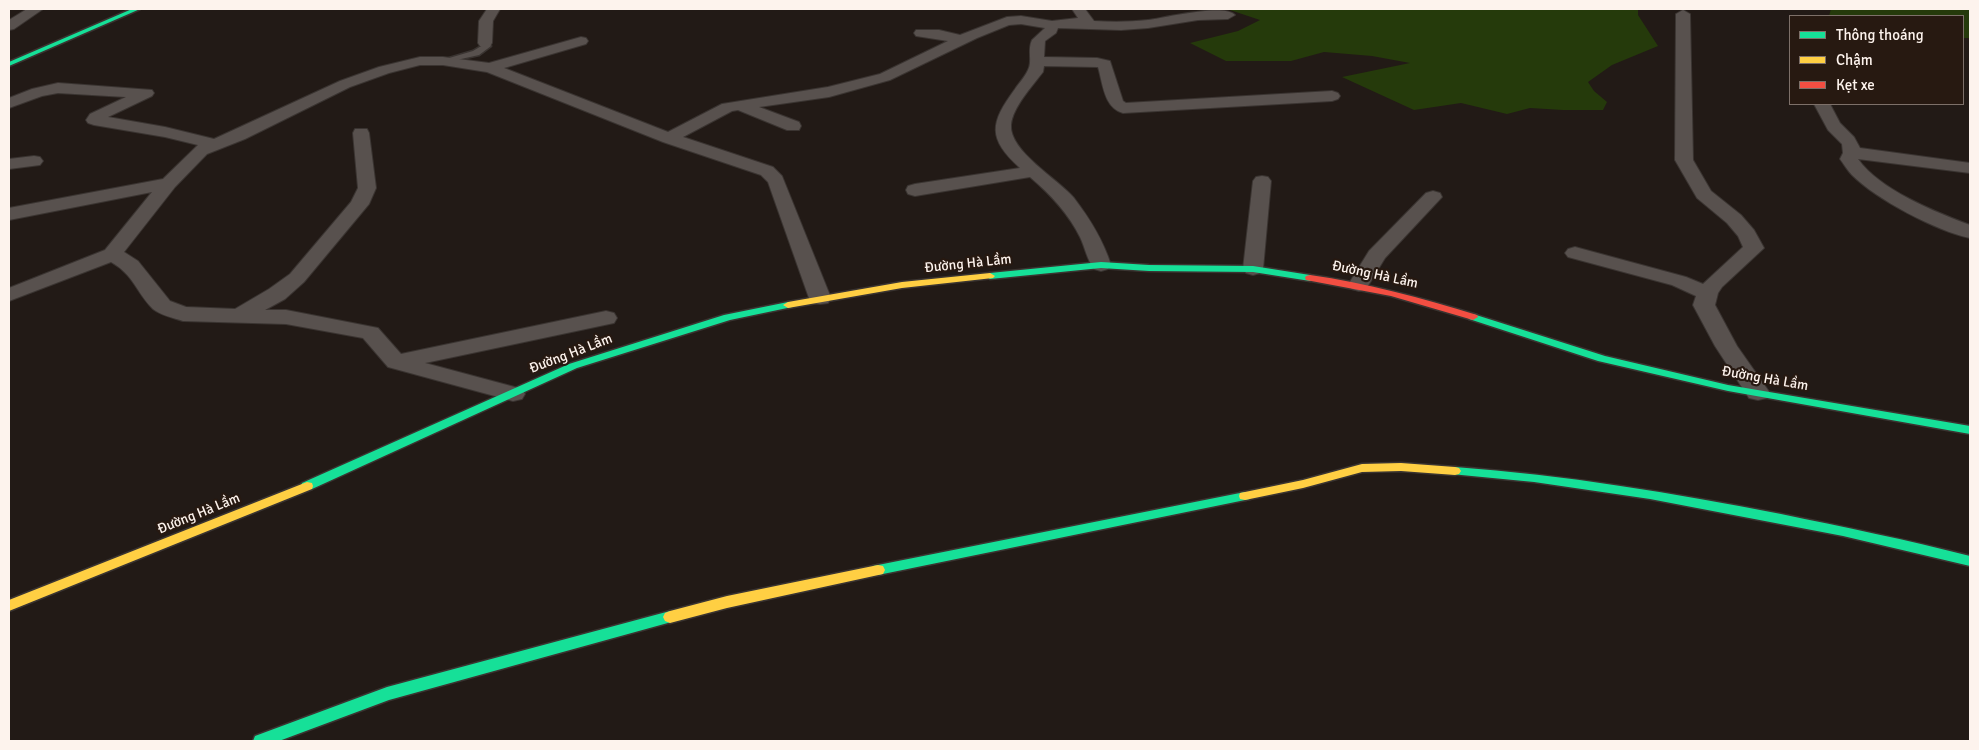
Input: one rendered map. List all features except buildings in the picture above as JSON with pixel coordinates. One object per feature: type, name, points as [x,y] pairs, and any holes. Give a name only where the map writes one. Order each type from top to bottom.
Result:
[{"type":"main road","points":[[9,64],[137,9]]},
{"type":"main road","name":"Đường Hà Lầm","points":[[9,606],[285,496],[573,366],[728,317],[820,298],[902,285],[1101,265],[1149,268],[1253,269],[1359,284],[1410,297],[1602,359],[1758,393],[1970,430]]},
{"type":"main road","points":[[262,741],[387,694],[727,602],[1017,541],[1304,484],[1362,468],[1401,467],[1507,474],[1679,499],[1910,545],[1970,561]]},
{"type":"street","points":[[9,26],[36,9]]},
{"type":"street","points":[[485,43],[486,21],[493,9]]},
{"type":"street","points":[[1101,265],[1096,248],[1074,212],[1059,193],[1010,148],[1003,136],[1003,123],[1020,92],[1037,69],[1036,47],[1042,36],[1082,15],[1124,12]]},
{"type":"street","points":[[1684,14],[1684,160],[1704,194],[1734,218],[1747,234],[1754,248],[1714,283],[1706,293],[1704,305],[1726,346],[1758,393]]},
{"type":"street","points":[[669,138],[705,118],[737,105],[829,92],[885,78],[962,40],[1007,21],[1021,20],[1060,25],[1122,26],[1198,16],[1228,15]]},
{"type":"street","points":[[921,33],[939,34],[962,40]]},
{"type":"street","points":[[490,68],[581,41]]},
{"type":"street","points":[[9,295],[112,254],[169,183],[201,150],[239,135],[345,84],[420,61],[443,61],[490,68],[669,138],[767,171],[776,180],[820,298]]},
{"type":"street","points":[[1038,61],[1097,62],[1105,64],[1116,103],[1124,108],[1332,96]]},
{"type":"street","points":[[9,103],[38,92],[58,88],[146,93],[96,117],[94,120],[165,132],[213,144]]},
{"type":"street","points":[[737,105],[793,126]]},
{"type":"street","points":[[1823,105],[1834,127],[1852,146],[1852,152],[1848,159],[1852,166],[1869,181],[1909,204],[1970,232]]},
{"type":"street","points":[[238,316],[277,294],[297,278],[360,204],[367,188],[361,133]]},
{"type":"street","points":[[1852,152],[1970,168]]},
{"type":"street","points":[[9,164],[34,161]]},
{"type":"street","points":[[915,190],[1036,171]]},
{"type":"street","points":[[1253,269],[1262,182]]},
{"type":"street","points":[[9,214],[169,183]]},
{"type":"street","points":[[1359,284],[1376,255],[1433,197]]},
{"type":"street","points":[[1575,253],[1679,281],[1706,293]]},
{"type":"street","points":[[112,254],[131,266],[162,306],[183,314],[286,316],[370,333],[396,362],[512,394]]},
{"type":"street","points":[[396,362],[606,318]]},
{"type":"lane","points":[[443,61],[481,51],[487,46],[485,43]]},
{"type":"green space","points":[[1227,9],[1638,9],[1638,15],[1658,46],[1612,65],[1588,82],[1594,91],[1607,102],[1603,110],[1530,108],[1507,114],[1461,103],[1414,110],[1342,77],[1410,63],[1372,56],[1324,52],[1291,61],[1226,61],[1190,43],[1238,31],[1260,20]]},
{"type":"green space","points":[[1831,9],[1970,9],[1970,38],[1964,38],[1964,15],[1829,15]]},
{"type":"traffic: fast","points":[[9,64],[137,9]]},
{"type":"traffic: fast","points":[[990,276],[1101,265],[1149,268],[1253,269],[1310,278]]},
{"type":"traffic: fast","points":[[307,486],[573,366],[728,317],[788,305]]},
{"type":"traffic: fast","points":[[1473,317],[1602,359],[1728,388],[1970,430]]},
{"type":"traffic: fast","points":[[1455,471],[1534,478],[1650,495],[1843,532],[1920,548],[1970,561]]},
{"type":"traffic: fast","points":[[878,570],[1245,496]]},
{"type":"traffic: fast","points":[[261,741],[387,694],[670,617]]},
{"type":"traffic: slow","points":[[788,305],[902,285],[990,276]]},
{"type":"traffic: slow","points":[[1245,496],[1303,484],[1362,468],[1401,467],[1455,471]]},
{"type":"traffic: slow","points":[[9,606],[307,486]]},
{"type":"traffic: slow","points":[[670,617],[727,602],[878,570]]},
{"type":"traffic: jam","points":[[1310,278],[1393,294],[1473,317]]}]
